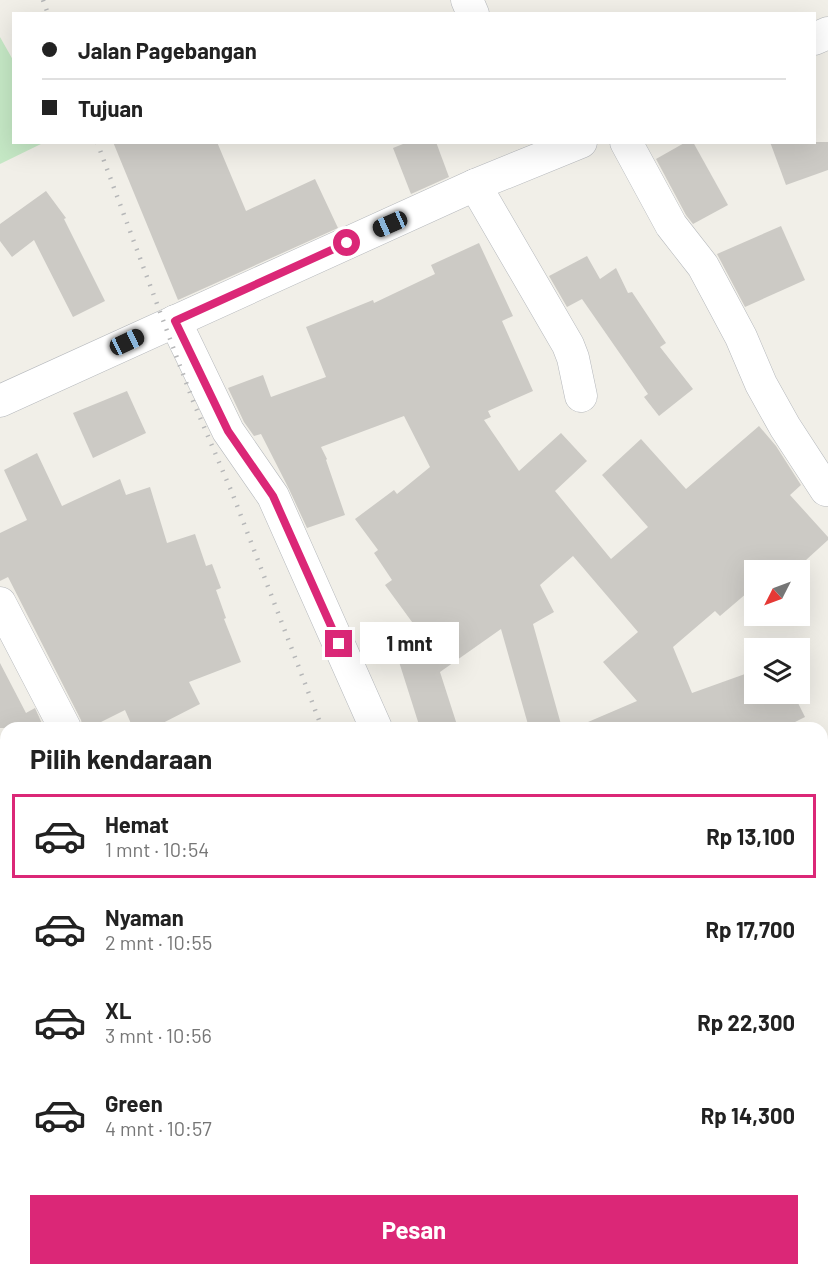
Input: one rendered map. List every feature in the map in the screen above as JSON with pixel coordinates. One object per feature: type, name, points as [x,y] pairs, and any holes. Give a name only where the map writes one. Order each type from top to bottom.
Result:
[{"type":"street","points":[[4,390],[175,321],[475,185],[535,151],[571,144]]},
{"type":"street","points":[[627,144],[671,225],[703,266],[741,337],[761,384],[785,427],[826,490]]},
{"type":"street","points":[[475,185],[568,345],[581,396]]},
{"type":"street","points":[[175,321],[228,431],[273,496],[373,722]]},
{"type":"street","points":[[0,603],[62,722]]},
{"type":"green space","points":[[0,37],[12,58],[12,144],[41,144],[0,164]]},
{"type":"building","points":[[828,142],[828,170],[786,185],[771,144]]},
{"type":"building","points":[[114,144],[218,144],[246,211],[315,179],[338,228],[178,300]]},
{"type":"building","points":[[403,144],[437,144],[449,177],[411,194],[393,148]]},
{"type":"building","points":[[682,144],[694,144],[728,205],[693,224],[656,159]]},
{"type":"building","points":[[46,191],[66,218],[64,219],[105,301],[73,317],[34,240],[12,257],[0,241],[0,224]]},
{"type":"building","points":[[781,226],[805,280],[745,307],[717,254]]},
{"type":"building","points":[[479,243],[513,316],[502,321],[533,391],[488,411],[491,417],[484,420],[519,471],[561,433],[587,461],[555,491],[611,559],[648,527],[602,475],[641,439],[686,489],[759,426],[776,446],[801,485],[790,495],[828,537],[828,540],[806,560],[744,560],[744,596],[720,616],[715,611],[673,647],[692,693],[744,674],[744,704],[798,704],[805,717],[795,722],[588,722],[637,701],[603,662],[638,632],[573,556],[540,585],[554,612],[533,624],[560,722],[527,722],[501,629],[440,672],[456,722],[418,722],[394,646],[423,637],[385,585],[392,580],[374,553],[378,550],[355,519],[394,490],[397,494],[430,467],[404,416],[321,447],[345,515],[307,528],[261,434],[254,436],[244,422],[228,388],[263,375],[271,397],[326,377],[306,327],[373,300],[374,303],[435,274],[431,265]]},
{"type":"building","points":[[587,256],[600,279],[616,268],[628,293],[632,292],[666,343],[660,347],[693,389],[659,416],[644,397],[648,394],[582,299],[567,307],[549,276]]},
{"type":"building","points":[[127,391],[146,433],[93,458],[73,413]]},
{"type":"building","points":[[37,453],[62,506],[120,479],[126,495],[150,487],[167,543],[195,534],[206,566],[212,564],[221,588],[216,590],[226,618],[224,619],[241,662],[189,682],[200,704],[165,722],[130,722],[125,710],[101,722],[82,722],[8,577],[0,581],[0,533],[27,520],[4,470]]},
{"type":"building","points":[[0,663],[26,713],[35,708],[41,722],[0,722]]},
{"type":"railway","points":[[43,0],[47,12]]},
{"type":"railway","points":[[98,144],[193,401],[233,495],[320,722]]},
{"type":"route","points":[[339,644],[273,496],[228,431],[175,321],[347,243]]}]
